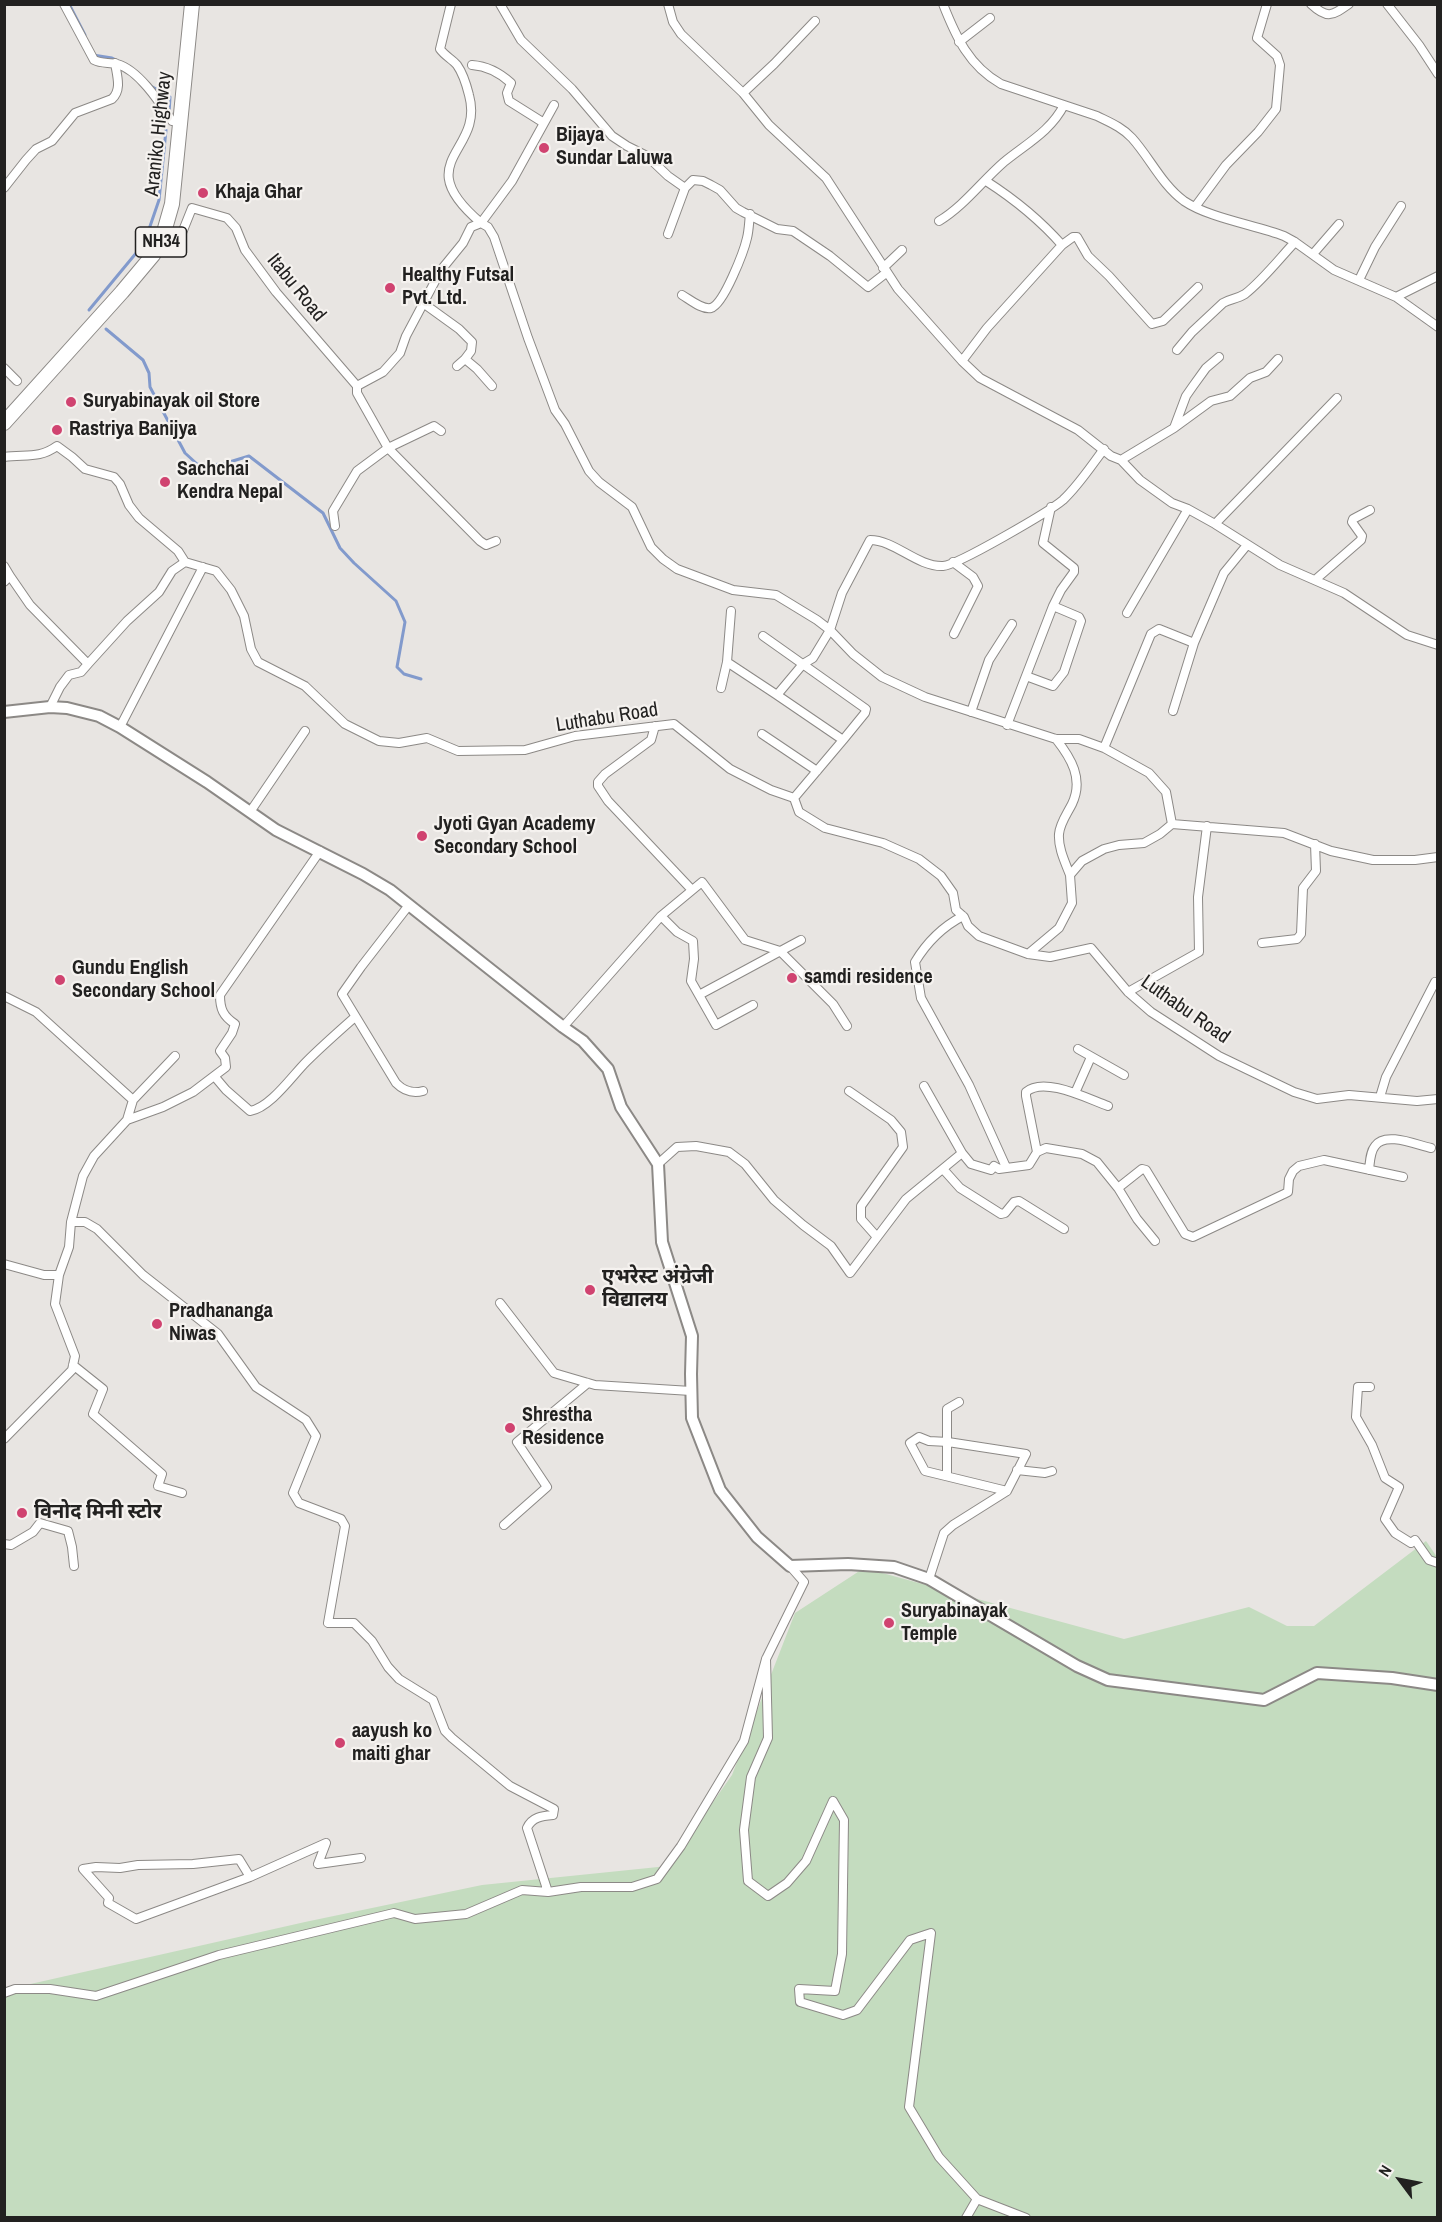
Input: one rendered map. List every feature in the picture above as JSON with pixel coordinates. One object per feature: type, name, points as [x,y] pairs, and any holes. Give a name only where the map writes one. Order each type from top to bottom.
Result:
[{"type":"highway","name":"Araniko Highway","points":[[4,423],[122,292],[153,255],[162,239],[172,204],[192,4]]},
{"type":"main road","points":[[4,712],[50,707],[82,711],[99,716],[120,727],[276,830],[363,874],[409,905],[583,1041],[608,1069],[621,1107],[658,1164],[662,1242],[693,1336],[692,1418],[720,1491],[757,1538],[790,1566],[848,1564],[894,1567],[929,1579],[1077,1666],[1108,1680],[1263,1700],[1317,1674],[1392,1678],[1437,1685]]},
{"type":"street","points":[[64,4],[94,60],[99,63],[115,63],[125,67],[154,93],[172,121],[181,122]]},
{"type":"street","points":[[451,4],[440,49],[458,65],[470,97],[471,117],[448,170],[448,182],[466,210],[488,227],[494,237],[555,410],[565,424],[589,471],[599,482],[632,507],[651,547],[678,569],[733,590],[776,595],[830,630],[853,654],[882,676],[925,697],[1056,739],[1079,739],[1104,748],[1149,773],[1155,779],[1166,792],[1172,824]]},
{"type":"street","points":[[500,4],[521,40],[572,88],[612,136],[646,156],[685,188]]},
{"type":"street","points":[[668,4],[673,22],[681,34],[743,93],[769,125],[826,178],[885,270],[913,306],[980,378],[1058,418],[1111,456],[1121,460],[1140,480],[1172,503],[1215,524],[1280,564],[1344,593],[1407,634],[1437,645]]},
{"type":"street","points":[[1195,207],[1227,165],[1276,109],[1280,65],[1277,56],[1257,38],[1267,4]]},
{"type":"street","points":[[1311,4],[1329,16],[1349,4]]},
{"type":"street","points":[[1387,4],[1435,63],[1437,74]]},
{"type":"street","points":[[945,5],[959,42],[975,64],[1000,84],[1097,116],[1123,130],[1133,139],[1171,189],[1185,202],[1295,242],[1334,270],[1396,297],[1437,327]]},
{"type":"street","points":[[959,42],[990,18]]},
{"type":"street","points":[[743,93],[782,57],[815,21]]},
{"type":"street","points":[[4,188],[36,149],[52,141],[75,113],[116,96],[119,89],[115,63]]},
{"type":"street","points":[[472,65],[491,69],[508,80],[511,83],[507,93],[509,101],[544,123]]},
{"type":"street","points":[[496,542],[486,545],[480,541],[388,448],[357,393],[357,386],[383,372],[400,353],[406,336],[441,270],[464,243],[471,227],[481,223],[512,182],[554,105]]},
{"type":"street","points":[[939,221],[948,216],[1003,163],[1053,123],[1064,105]]},
{"type":"street","points":[[668,234],[685,188],[693,180],[703,180],[720,190],[736,208],[777,229],[793,231],[830,256],[868,287],[902,250]]},
{"type":"street","points":[[986,181],[1012,198],[1062,245]]},
{"type":"street","points":[[1359,280],[1375,247],[1401,206]]},
{"type":"street","name":"Itabu Road","points":[[162,239],[173,243],[180,238],[192,208],[227,218],[236,228],[245,250],[276,292],[357,386]]},
{"type":"street","points":[[682,295],[705,308],[716,305],[743,251],[750,214]]},
{"type":"street","points":[[1313,254],[1338,224]]},
{"type":"street","points":[[962,361],[987,328],[1069,239],[1077,237],[1088,256],[1152,324],[1163,321],[1198,287]]},
{"type":"street","points":[[1177,350],[1192,332],[1223,303],[1246,294],[1295,242]]},
{"type":"street","points":[[1396,297],[1437,276]]},
{"type":"street","points":[[423,303],[459,329],[472,342],[471,351],[458,366]]},
{"type":"street","points":[[1174,428],[1186,396],[1206,368],[1219,357]]},
{"type":"street","points":[[465,359],[492,386]]},
{"type":"street","points":[[1121,460],[1174,428],[1211,401],[1230,396],[1250,378],[1266,372],[1278,359]]},
{"type":"street","points":[[4,368],[17,381]]},
{"type":"street","points":[[1215,524],[1337,398]]},
{"type":"street","points":[[335,526],[333,511],[357,471],[388,448],[434,426],[441,430]]},
{"type":"street","points":[[4,457],[28,454],[38,456],[46,454],[57,446],[85,469],[114,477],[139,518],[178,551],[185,562],[172,571],[159,592],[127,621],[81,672],[69,675],[50,707]]},
{"type":"street","points":[[777,695],[803,664],[813,658],[830,630],[842,593],[870,540],[880,540],[921,560],[943,566],[981,550],[1063,500],[1104,449]]},
{"type":"street","points":[[1007,725],[1060,590],[1074,572],[1074,568],[1042,543],[1051,507]]},
{"type":"street","points":[[1127,613],[1188,509]]},
{"type":"street","points":[[1315,580],[1361,540],[1362,536],[1352,522],[1353,519],[1370,510]]},
{"type":"street","points":[[1173,711],[1194,643],[1224,573],[1247,545]]},
{"type":"street","name":"Luthabu Road","points":[[185,562],[216,571],[231,590],[244,616],[250,649],[258,662],[304,686],[345,724],[379,741],[399,742],[428,738],[458,751],[525,750],[575,736],[674,724],[730,769],[771,790],[794,798],[799,812],[825,828],[883,843],[919,860],[941,876],[953,893],[957,910],[968,926],[979,936],[1028,954],[1050,957],[1091,948],[1128,992],[1151,1012],[1219,1056],[1294,1092],[1317,1099],[1349,1095],[1417,1101],[1437,1100]]},
{"type":"street","points":[[953,562],[973,577],[978,586],[954,634]]},
{"type":"street","points":[[4,566],[7,579],[88,663]]},
{"type":"street","points":[[120,727],[203,567]]},
{"type":"street","points":[[1026,676],[1053,686],[1064,672],[1081,621],[1079,617],[1053,606]]},
{"type":"street","points":[[722,688],[727,662],[731,611]]},
{"type":"street","points":[[971,712],[989,660],[1012,624]]},
{"type":"street","points":[[1104,748],[1155,630],[1159,629],[1194,643]]},
{"type":"street","points":[[763,636],[866,709],[794,798]]},
{"type":"street","points":[[727,662],[843,740]]},
{"type":"street","points":[[655,726],[651,740],[605,774],[598,782],[598,786],[608,801],[692,890]]},
{"type":"street","points":[[250,812],[305,731]]},
{"type":"street","points":[[762,734],[817,771]]},
{"type":"street","points":[[1028,954],[1059,928],[1071,903],[1070,875],[1060,848],[1059,833],[1073,802],[1077,777],[1071,759],[1056,739]]},
{"type":"street","points":[[1070,875],[1082,861],[1089,857],[1119,845],[1144,843],[1172,824],[1284,833],[1331,851],[1372,860],[1415,860],[1437,857]]},
{"type":"street","points":[[1128,992],[1199,952],[1198,897],[1207,826]]},
{"type":"street","points":[[1262,943],[1297,939],[1301,934],[1303,888],[1316,871],[1315,844]]},
{"type":"street","points":[[127,1120],[178,1100],[215,1077],[226,1067],[225,1058],[220,1051],[232,1033],[234,1024],[226,1018],[220,1007],[220,995],[320,851]]},
{"type":"street","points":[[563,1027],[661,916],[702,882],[744,940],[780,951],[833,1004],[847,1026]]},
{"type":"street","points":[[409,905],[342,994],[396,1083],[402,1089],[410,1092],[423,1091]]},
{"type":"street","points":[[661,916],[693,942],[694,959],[691,981],[716,1024],[753,1005]]},
{"type":"street","points":[[963,916],[936,934],[915,962],[921,998],[969,1085],[1006,1167]]},
{"type":"street","points":[[699,995],[801,940]]},
{"type":"street","points":[[1380,1097],[1391,1067],[1435,982]]},
{"type":"street","points":[[4,996],[36,1012],[133,1100]]},
{"type":"street","points":[[215,1077],[250,1111],[256,1110],[268,1102],[306,1062],[355,1017]]},
{"type":"street","points":[[1078,1049],[1124,1075]]},
{"type":"street","points":[[4,1439],[72,1370],[75,1356],[55,1304],[59,1275],[69,1247],[71,1222],[82,1176],[94,1156],[127,1120],[133,1100],[175,1056]]},
{"type":"street","points":[[1075,1093],[1091,1057]]},
{"type":"street","points":[[924,1086],[962,1153],[971,1164],[991,1170],[994,1166],[999,1169],[1029,1165],[1037,1152],[1046,1148],[1082,1154],[1097,1161],[1155,1241]]},
{"type":"street","points":[[1037,1152],[1026,1092],[1031,1088],[1040,1086],[1067,1090],[1108,1107]]},
{"type":"street","points":[[849,1091],[891,1120],[901,1132],[903,1147],[861,1206],[861,1219],[877,1237]]},
{"type":"street","points":[[1369,1170],[1372,1152],[1376,1144],[1383,1140],[1392,1139],[1431,1148]]},
{"type":"street","points":[[658,1164],[677,1147],[696,1146],[729,1152],[746,1164],[774,1200],[831,1246],[850,1274],[906,1199],[962,1153]]},
{"type":"street","points":[[1118,1188],[1142,1169],[1146,1170],[1185,1234],[1193,1237],[1284,1194],[1288,1191],[1289,1179],[1293,1171],[1299,1166],[1324,1160],[1404,1177]]},
{"type":"street","points":[[943,1169],[960,1188],[1001,1214],[1005,1213],[1014,1202],[1019,1201],[1064,1229]]},
{"type":"street","points":[[71,1222],[85,1222],[97,1229],[143,1275],[218,1334],[256,1387],[306,1420],[316,1436],[293,1493],[299,1503],[341,1519],[345,1526],[328,1623],[354,1623],[372,1641],[388,1667],[399,1679],[433,1700],[445,1731],[452,1738],[510,1786],[554,1809],[553,1815],[536,1818],[529,1822],[527,1828],[548,1892]]},
{"type":"street","points":[[4,1264],[44,1275],[59,1275]]},
{"type":"street","points":[[500,1303],[554,1373],[588,1383],[691,1391]]},
{"type":"street","points":[[73,1365],[103,1389],[93,1414],[162,1474],[158,1486],[182,1493]]},
{"type":"street","points":[[504,1525],[547,1487],[517,1442],[588,1383]]},
{"type":"street","points":[[1370,1387],[1358,1387],[1356,1417],[1372,1445],[1385,1478],[1399,1487],[1385,1519],[1395,1533],[1411,1543],[1415,1540],[1429,1560],[1437,1563]]},
{"type":"street","points":[[947,1476],[947,1409],[959,1402]]},
{"type":"street","points":[[929,1579],[944,1533],[1007,1491],[1026,1454],[929,1441],[919,1437],[910,1443],[925,1471],[1007,1491]]},
{"type":"street","points":[[1017,1470],[1045,1473],[1052,1471]]},
{"type":"street","points":[[4,1544],[11,1545],[33,1532],[40,1523],[68,1531],[74,1566]]},
{"type":"street","points":[[4,1993],[15,1989],[50,1989],[96,1996],[219,1955],[394,1913],[415,1918],[466,1914],[522,1890],[548,1892],[581,1887],[632,1887],[657,1878],[681,1846],[744,1741],[766,1659],[804,1582],[790,1566]]},
{"type":"street","points":[[766,1659],[768,1738],[751,1777],[744,1830],[748,1881],[768,1896],[787,1883],[806,1862],[833,1801],[844,1820],[842,1954],[835,1991],[799,1989],[800,2002],[843,2015],[857,2010],[910,1940],[931,1933],[909,2108],[939,2157],[977,2199],[1026,2217]]},
{"type":"street","points":[[250,1877],[239,1859],[193,1864],[83,1869],[109,1898],[108,1903],[136,1919],[250,1877],[326,1843],[318,1864],[361,1858]]},
{"type":"street","points":[[966,2217],[977,2199]]},
{"type":"green space","points":[[1426,1541],[1437,1557],[1437,2217],[5,2217],[4,1990],[305,1922],[482,1885],[668,1866],[732,1775],[795,1613],[864,1568],[1124,1639],[1249,1607],[1287,1626],[1314,1626]]},
{"type":"waterway","points":[[69,4],[85,35]]},
{"type":"waterway","points":[[93,55],[112,58],[126,65]]},
{"type":"waterway","points":[[149,85],[170,97],[169,114]]},
{"type":"waterway","points":[[146,238],[159,200],[166,130]]},
{"type":"waterway","points":[[89,310],[137,252]]},
{"type":"waterway","points":[[106,329],[143,360],[149,373],[150,387],[185,453],[197,464],[223,464],[249,456],[323,513],[340,548],[396,601],[405,622],[397,667],[404,674],[421,679]]},
{"type":"place","name":"Bijaya Sundar Laluwa","points":[[544,148]]},
{"type":"place","name":"Khaja Ghar","points":[[203,193]]},
{"type":"place","name":"Healthy Futsal Pvt. Ltd.","points":[[390,288]]},
{"type":"place","name":"Suryabinayak oil Store","points":[[71,402]]},
{"type":"place","name":"Rastriya Banijya","points":[[57,430]]},
{"type":"place","name":"Sachchai Kendra Nepal","points":[[165,482]]},
{"type":"place","name":"Jyoti Gyan Academy Secondary School","points":[[422,836]]},
{"type":"place","name":"samdi residence","points":[[792,978]]},
{"type":"place","name":"Gundu English Secondary School","points":[[60,980]]},
{"type":"place","name":"एभरेस्ट अंग्रेजी विद्यालय","points":[[590,1290]]},
{"type":"place","name":"Pradhananga Niwas","points":[[157,1324]]},
{"type":"place","name":"Shrestha Residence","points":[[510,1428]]},
{"type":"place","name":"विनोद मिनी स्टोर","points":[[22,1513]]},
{"type":"place","name":"Suryabinayak Temple","points":[[889,1623]]},
{"type":"place","name":"aayush ko maiti ghar","points":[[340,1743]]}]
